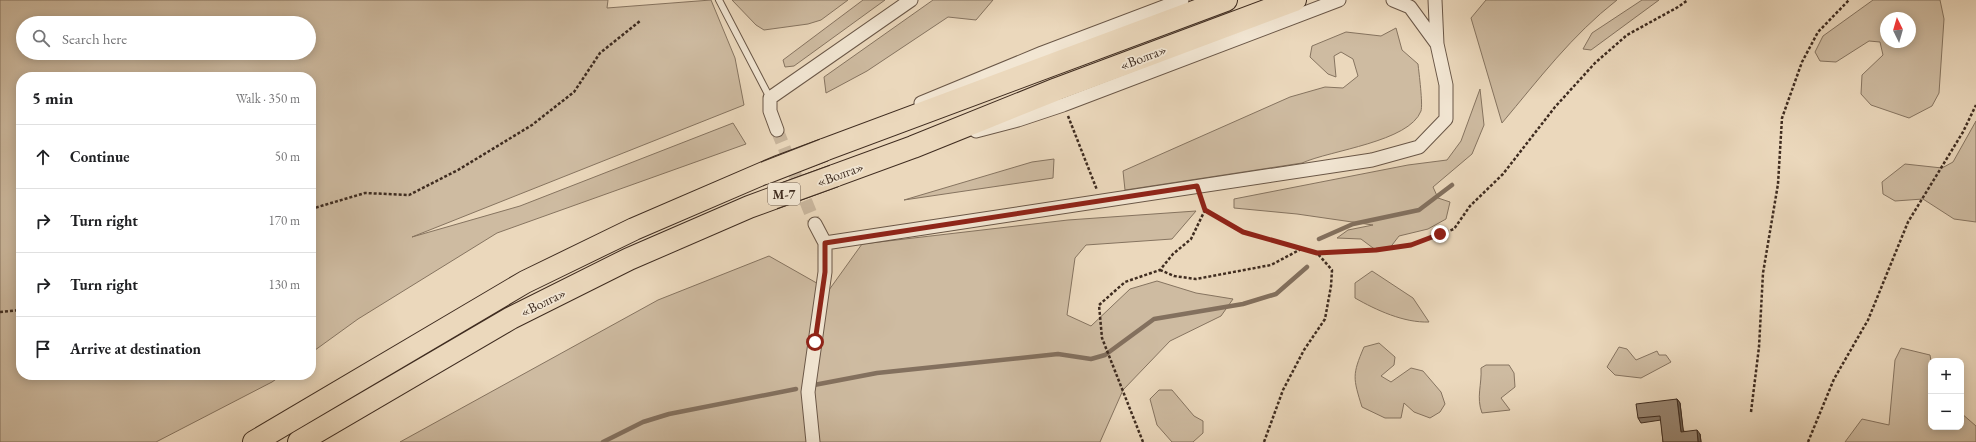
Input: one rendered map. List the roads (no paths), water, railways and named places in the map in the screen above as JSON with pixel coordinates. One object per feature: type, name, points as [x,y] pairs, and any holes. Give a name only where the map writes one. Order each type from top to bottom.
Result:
[{"type":"highway","name":"«Волга»","points":[[254,442],[524,282],[634,229],[772,170],[1226,0]]},
{"type":"highway","name":"«Волга»","points":[[299,442],[511,318],[629,259],[749,207],[913,147],[1057,89],[1295,0]]},
{"type":"street","points":[[777,130],[770,111],[770,98],[911,0]]},
{"type":"street","points":[[772,170],[844,133],[1042,53],[1182,0]]},
{"type":"street","points":[[913,147],[1018,120],[1063,105],[1339,0]]},
{"type":"street","points":[[1393,0],[1410,7],[1437,44]]},
{"type":"street","points":[[825,243],[1372,160],[1419,147],[1446,119],[1446,85],[1437,44],[1434,0]]},
{"type":"street","points":[[813,442],[808,392],[825,272],[825,243],[815,224]]},
{"type":"lane","points":[[719,0],[770,98]]},
{"type":"waterway","points":[[1319,239],[1353,224],[1419,210],[1452,185]]},
{"type":"waterway","points":[[814,385],[877,373],[1058,354],[1091,359],[1105,355],[1154,319],[1243,304],[1276,294],[1307,267]]},
{"type":"waterway","points":[[603,442],[643,422],[669,414],[796,389]]},
{"type":"tunnel","points":[[777,130],[815,224]]}]
